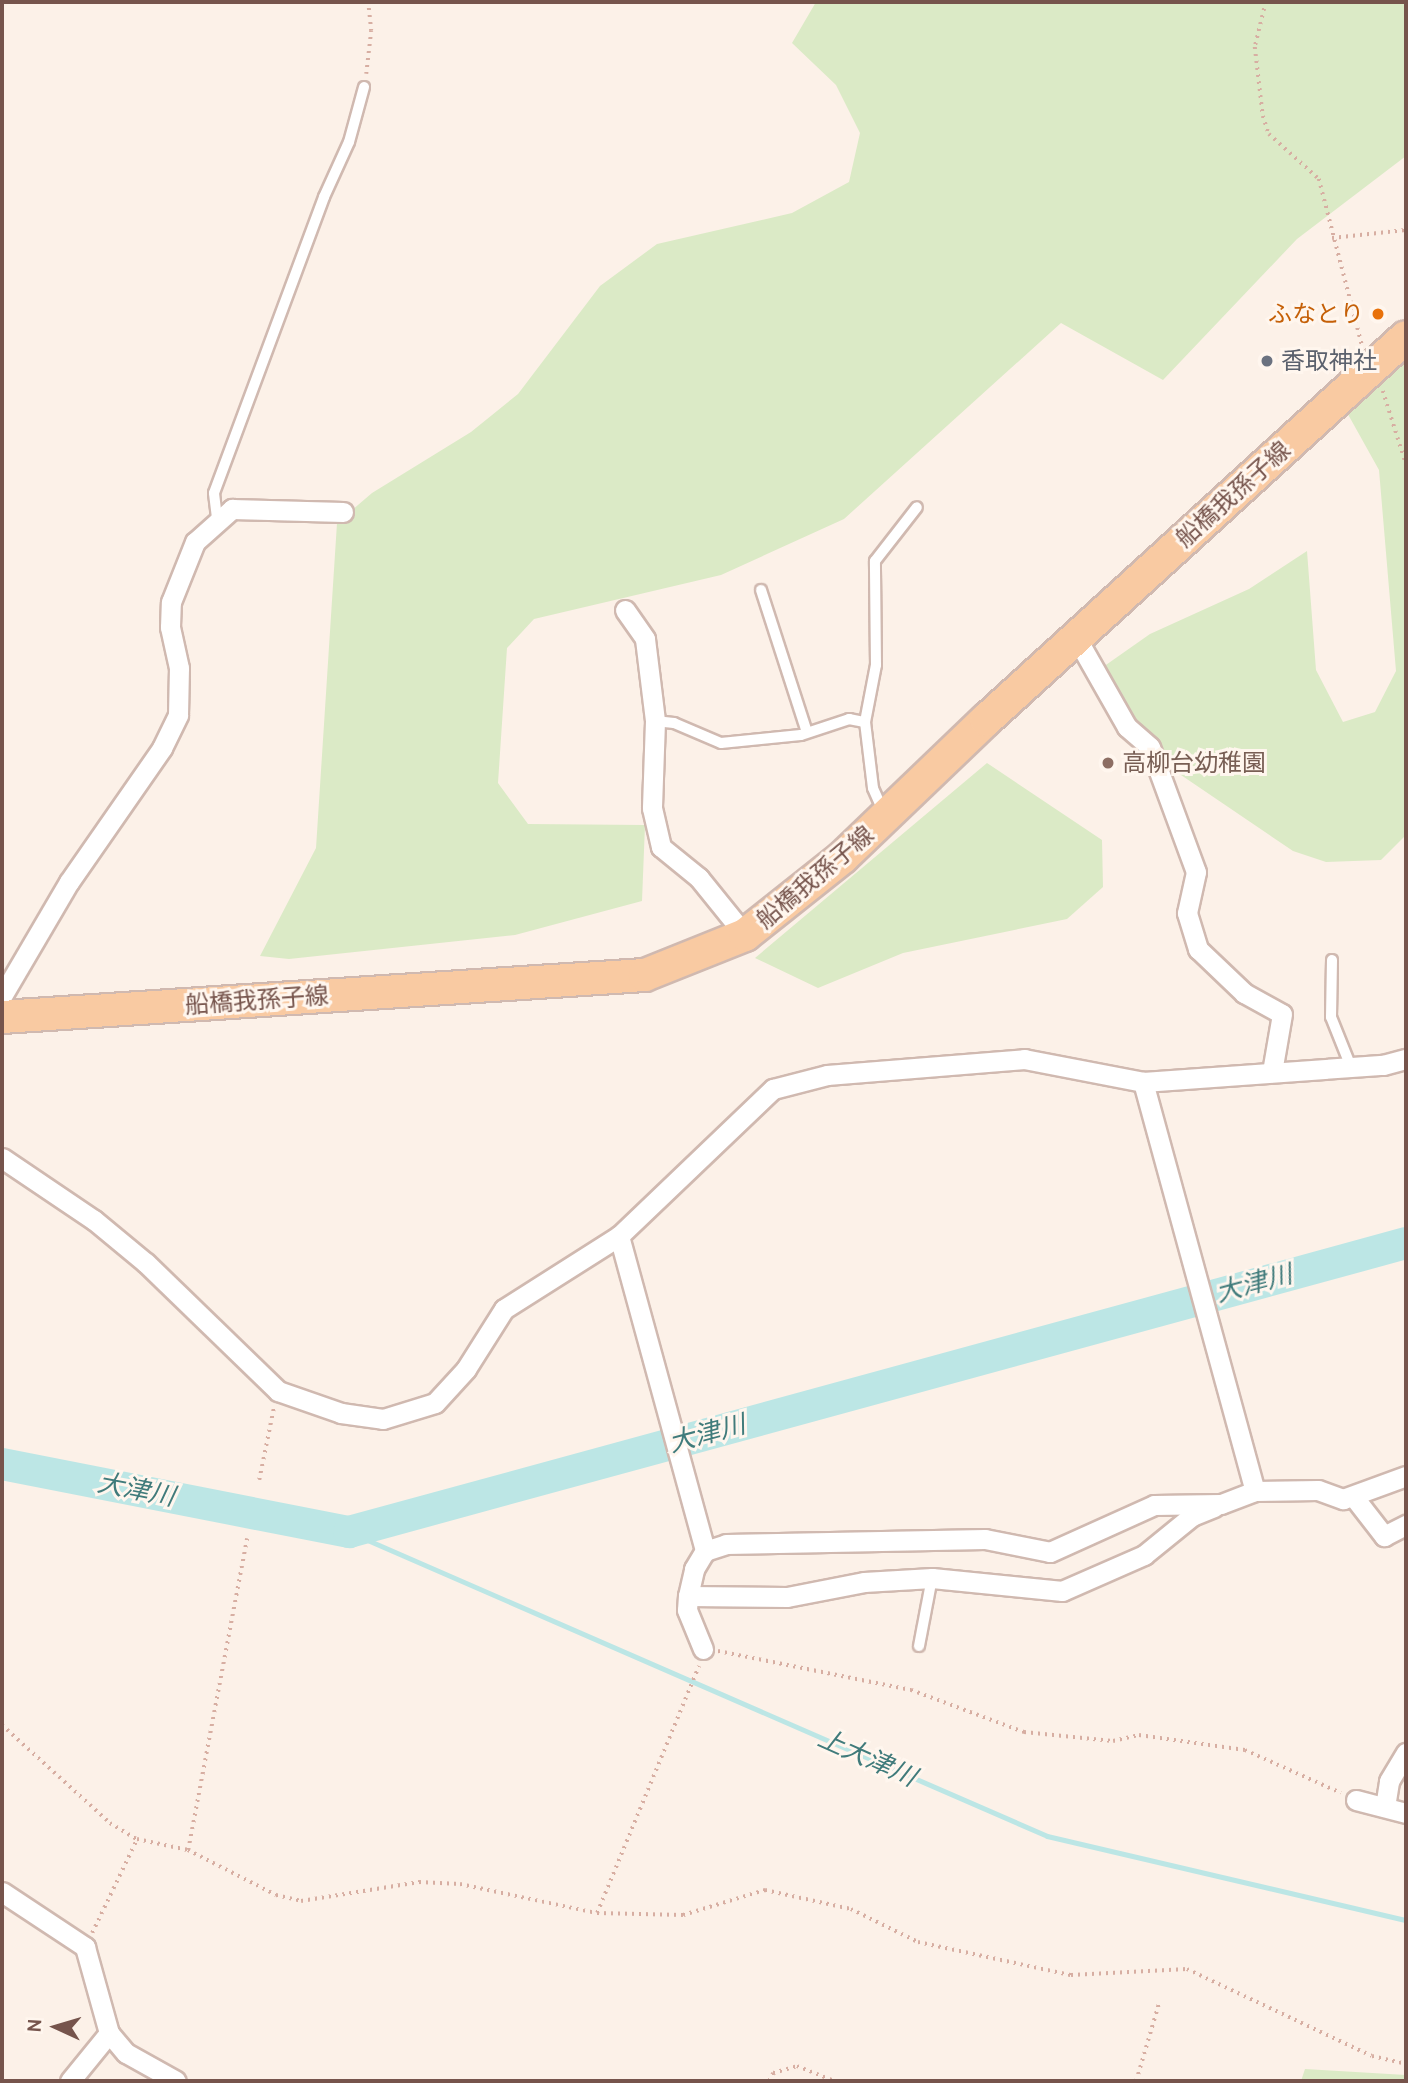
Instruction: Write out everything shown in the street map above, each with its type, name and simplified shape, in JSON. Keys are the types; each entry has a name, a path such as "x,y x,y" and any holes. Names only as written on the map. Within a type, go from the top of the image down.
{"main road":[{"name":"船橋我孫子線","path":"2,1017 645,975 745,935 797,897 1406,337"}],"street":[{"path":"2,996 69,882 162,748 178,715 179,668 170,627 171,601 195,542 217,518 232,509 343,512"},
{"path":"625,610 645,639 655,721 652,808 661,847 699,878 745,935"},
{"path":"1077,639 1127,727 1150,747 1196,872 1187,913 1198,949 1244,993 1282,1014 1272,1072"},
{"path":"2,1158 94,1220 146,1263 278,1391 371,1418 401,1416 435,1403 459,1378 504,1309 619,1236 773,1089 799,1081 882,1069 1024,1059 1143,1082 1351,1067 1406,1059"},
{"path":"1143,1082 1255,1492"},
{"path":"619,1236 672,1420 705,1551"},
{"path":"688,1596 787,1597 864,1582 932,1578 1062,1591 1144,1555 1192,1516 1221,1503 1255,1492 1318,1490 1343,1499 1406,1476"},
{"path":"1353,1496 1384,1536 1406,1525"},
{"path":"704,1649 687,1610 688,1596 694,1569 705,1551 726,1544 985,1539 1050,1552 1154,1505 1221,1503"},
{"path":"1385,1807 1389,1781 1406,1754"},
{"path":"1356,1800 1406,1813"},
{"path":"2,1892 85,1947 108,2033 126,2053 176,2081"},
{"path":"70,2081 108,2033"}],"lane":[{"path":"217,518 214,493 324,197 349,142 364,87"},
{"path":"886,816 873,788 864,722 876,665 875,561 917,507"},
{"path":"761,590 807,733"},
{"path":"655,721 674,723 722,743 807,733 849,719 864,722"},
{"path":"1332,960 1331,1017 1351,1067"},
{"path":"919,1646 932,1578"}],"path":[{"path":"364,87 371,31 368,2"},
{"path":"1266,2 1255,47 1263,116 1269,134 1319,179 1332,238 1372,369 1406,464"},
{"path":"1332,238 1406,230"},
{"path":"259,1480 278,1391"},
{"path":"188,1850 247,1539"},
{"path":"704,1649 911,1690 1024,1732 1113,1741 1139,1735 1245,1750 1356,1800"},
{"path":"597,1913 697,1675"},
{"path":"2,1725 110,1823 137,1839 188,1850 276,1895 302,1901 419,1882 460,1884 597,1913 683,1915 765,1890 851,1909 918,1942 1071,1975 1187,1969 1372,2056 1406,2064"},
{"path":"85,1947 137,1839"},
{"path":"1136,2081 1159,2003"},
{"path":"769,2081 774,2073 797,2066 834,2081"}],"green space":[{"path":"816,2 1406,2 1406,156 1297,239 1163,380 1061,323 844,519 721,575 534,619 507,648 498,783 528,824 645,825 642,901 515,935 289,959 260,956 316,848 337,523 372,493 471,432 518,394 600,286 657,244 792,213 849,182 860,133 836,85 792,43"},
{"path":"1406,362 1406,835 1381,860 1326,862 1293,851 1178,773 1130,723 1103,667 1150,634 1249,589 1307,551 1316,670 1343,722 1375,712 1396,671 1379,470 1345,409"},
{"path":"987,763 1102,840 1103,887 1067,919 903,953 818,988 755,958"},
{"path":"1305,2069 1406,2075 1406,2081 1301,2081"}],"waterway":[{"name":"大津川","path":"2,1464 349,1532 1406,1243"},
{"name":"上大津川","path":"349,1532 1047,1836 1406,1920"}],"place":[{"name":"ふなとり","path":"1378,314"},
{"name":"香取神社","path":"1267,361"},
{"name":"高柳台幼稚園","path":"1108,763"}]}
